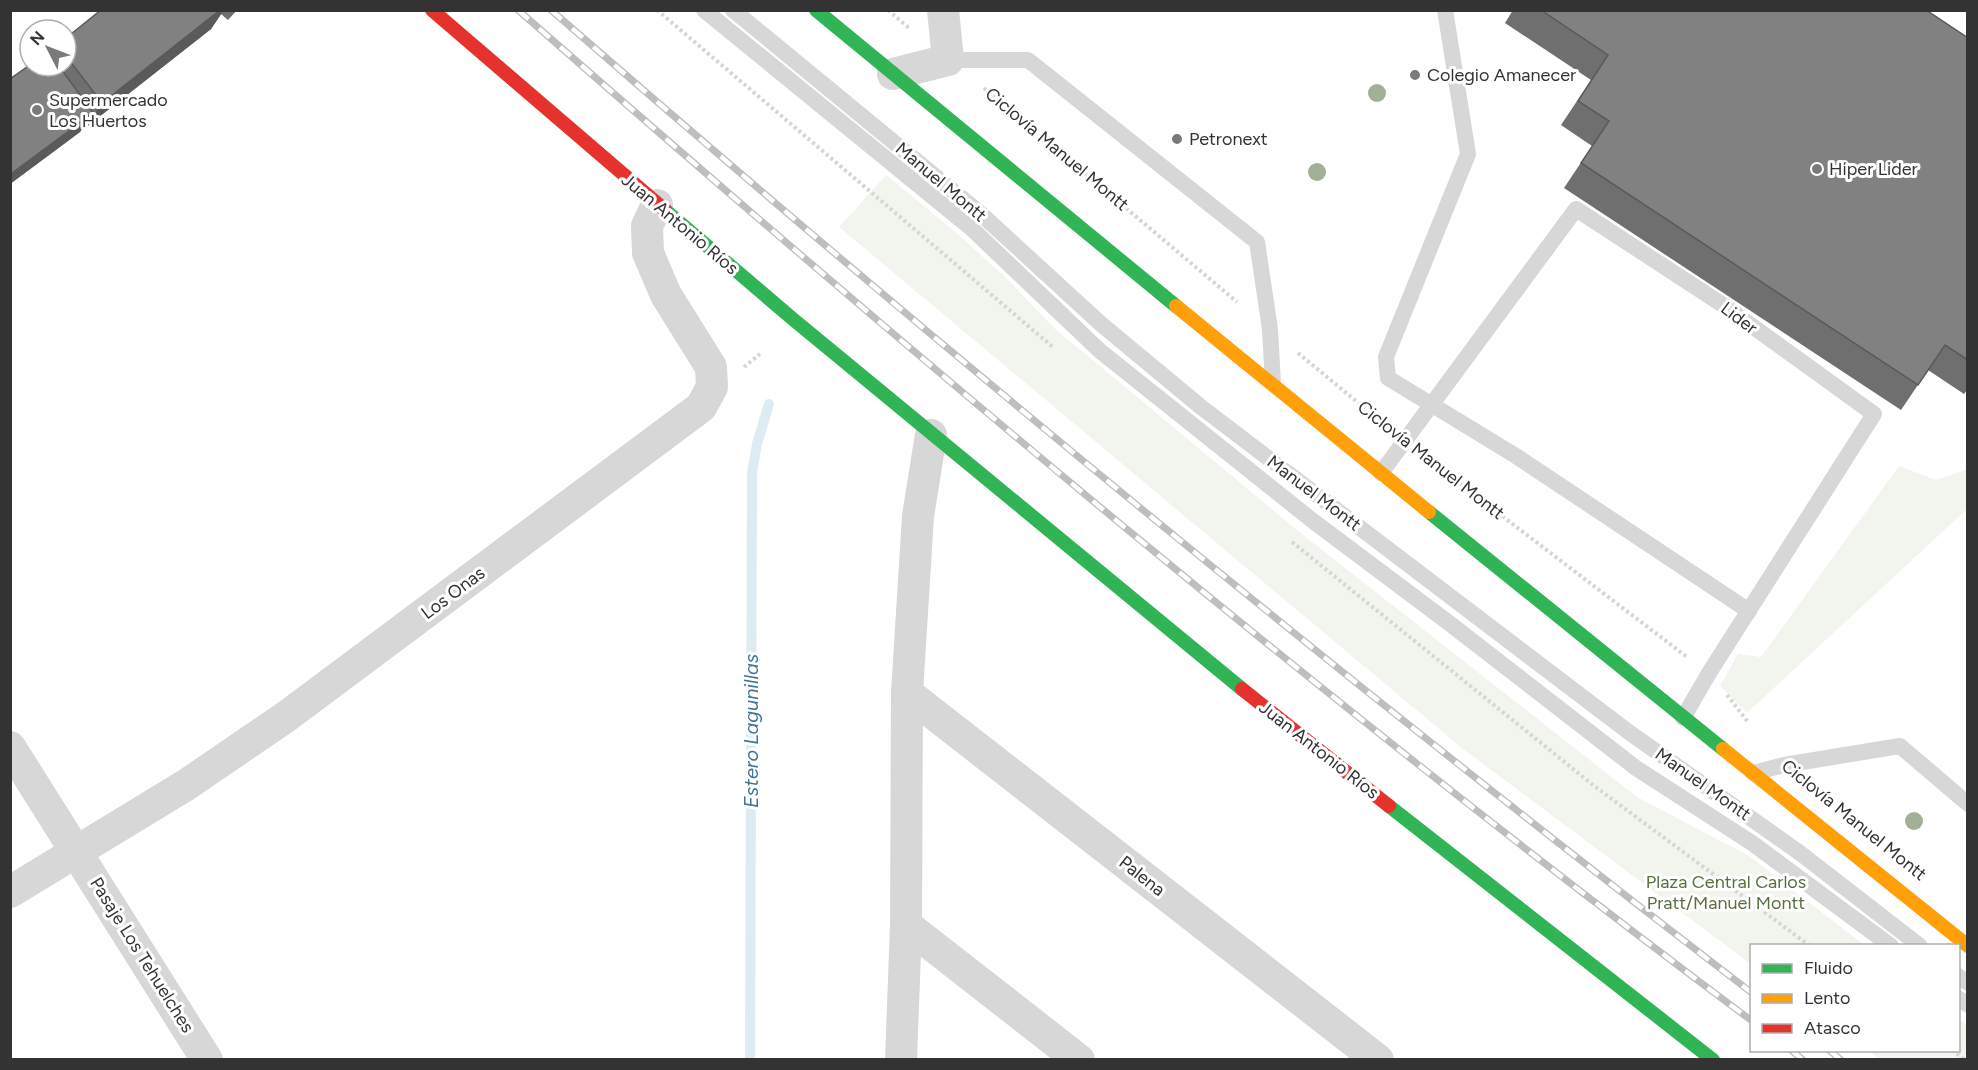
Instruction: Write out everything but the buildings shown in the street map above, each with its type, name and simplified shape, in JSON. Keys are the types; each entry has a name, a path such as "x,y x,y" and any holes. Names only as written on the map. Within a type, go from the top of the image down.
{"main road":[{"name":"Juan Antonio Ríos","path":"432,10 657,205 931,435 1311,745 1713,1059"},
{"name":"Manuel Montt","path":"816,10 1381,473 1968,946"}],"street":[{"path":"893,74 948,60 943,10"},
{"name":"Los Onas","path":"10,892 186,785 287,716 701,406 712,387 711,367 666,296 648,253 647,226 657,205"},
{"path":"901,1059 906,925 907,693 918,516 931,435"},
{"name":"Palena","path":"907,693 1378,1059"},
{"name":"Pasaje Los Tehuelches","path":"10,747 207,1059"},
{"path":"906,925 1079,1059"}],"lane":[{"name":"Manuel Montt","path":"704,10 971,228 1100,351 1312,521 1449,623 1636,768 1752,843 1890,944"},
{"name":"Manuel Montt","path":"733,10 981,214 1101,324 1201,407 1630,733 1800,853 1919,944"},
{"path":"1445,10 1468,154 1386,357 1388,378 1516,456 1749,612"},
{"path":"948,60 1028,60 1257,242 1270,329 1273,383"},
{"name":"Lider","path":"1381,473 1576,209 1654,258 1874,414 1708,673 1683,718"},
{"path":"1752,773 1784,765 1900,746 1968,804"}],"path":[{"name":"Ciclovía Manuel Montt","path":"888,10 1405,442 1708,673 1784,765"},
{"path":"738,372 760,354"}],"green space":[{"name":"Plaza Central Carlos Pratt/Manuel Montt","path":"886,175 959,235 1008,280 1054,328 1298,531 1637,797 1749,856 1863,944 1750,944 1750,963 1463,749 839,227"},
{"path":"1899,466 1936,480 1967,469 1967,509 1747,713 1720,686 1738,654 1761,657"},
{"path":"1960,1020 1967,1026 1967,1059 1880,1059 1870,1052 1960,1052"}],"waterway":[{"name":"Estero Lagunillas","path":"750,1060 752,473 757,444 769,404"}],"railway":[{"path":"518,10 820,271 1125,528 1435,778 1750,1019"},
{"path":"551,10 846,263 1144,511 1446,754 1750,991"},
{"path":"1793,1052 1803,1060"},
{"path":"1831,1052 1841,1060"}],"traffic: fast":[{"path":"816,10 1176,306"},
{"path":"665,210 794,320 1242,689"},
{"path":"1429,512 1723,749"},
{"path":"1389,806 1713,1060"}],"traffic: slow":[{"path":"1176,306 1429,512"},
{"path":"1723,749 1968,946"}],"traffic: jam":[{"path":"432,10 665,210"},
{"path":"1242,689 1389,806"}],"place":[{"name":"Colegio Amanecer","path":"1415,75"},
{"name":"Supermercado Los Huertos","path":"37,110"},
{"name":"Petronext","path":"1177,139"},
{"name":"Hiper Lider","path":"1817,169"}]}
